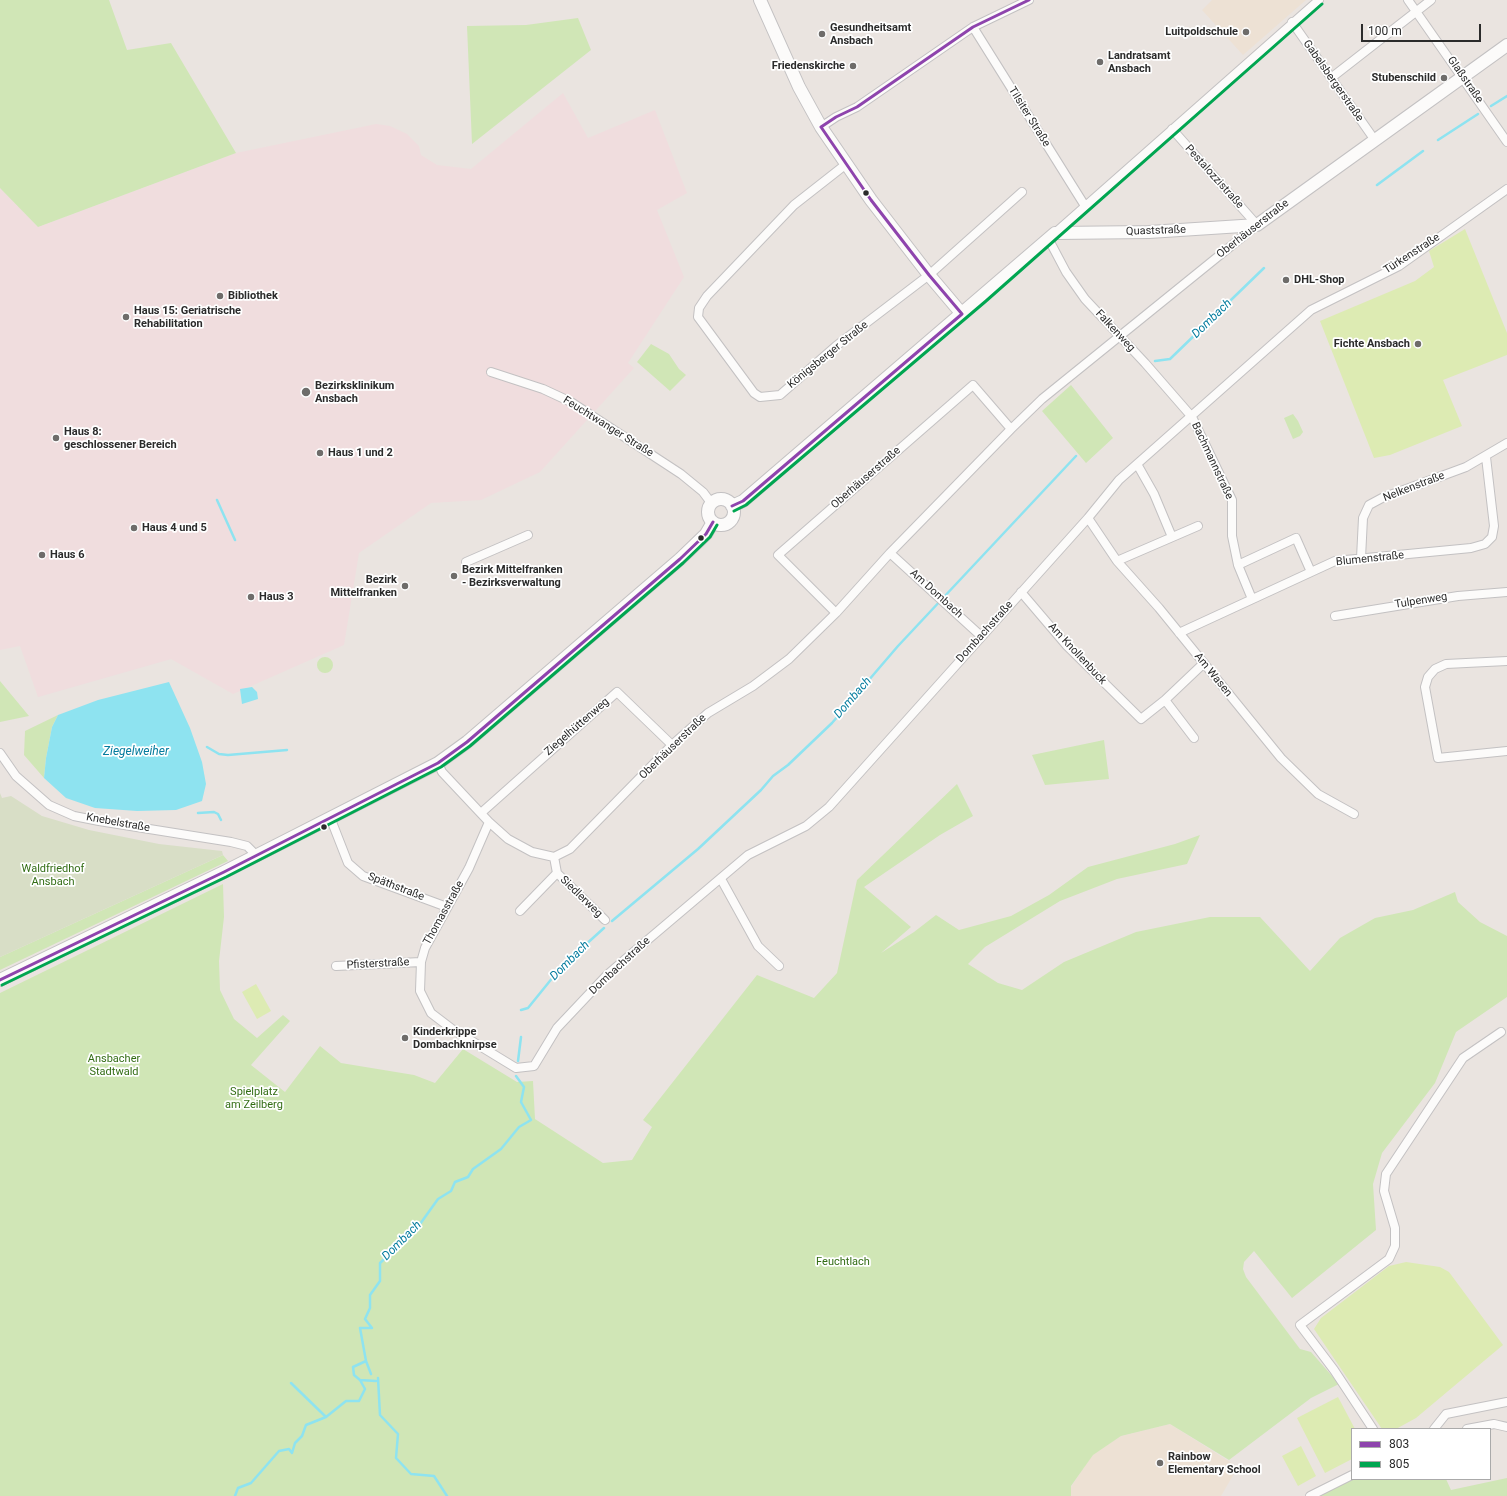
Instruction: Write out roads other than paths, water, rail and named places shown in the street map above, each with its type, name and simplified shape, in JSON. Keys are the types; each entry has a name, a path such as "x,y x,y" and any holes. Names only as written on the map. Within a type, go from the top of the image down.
{"main road":[{"path":"760,0 796,81 821,127 845,165 928,275 962,314"},
{"name":"Oberhäuserstraße","path":"1257,224 1507,45"},
{"name":"Quaststraße","path":"1052,236 1149,232 1257,224"},
{"path":"732,506 744,501 1052,236"},
{"path":"720,499 729,502 732,506 734,514 730,522 722,525 713,522 708,511 712,504 720,499"},
{"path":"0,980 208,880 438,763 467,742 680,559 706,534 713,522"}],"street":[{"path":"821,127 836,117 857,107 973,27 1029,0"},
{"path":"1052,236 1292,22 1319,0"},
{"name":"Glaßstraße","path":"1408,0 1507,142"},
{"path":"1331,78 1430,0"},
{"name":"Gabelsbergerstraße","path":"1292,22 1374,140"},
{"name":"Tilsiter Straße","path":"973,27 1085,206"},
{"name":"Pestalozzistraße","path":"1172,129 1257,224"},
{"name":"Königsberger Straße","path":"845,165 794,205 707,296 699,308 698,317 754,393 760,397 780,395 836,346 928,275 1022,192"},
{"name":"Türkenstraße","path":"1240,374 1311,310 1399,266 1507,189"},
{"name":"Oberhäuserstraße","path":"554,857 570,849 582,838 672,745 708,713 753,686 789,659 836,613 890,553 1042,399 1257,224"},
{"name":"Falkenweg","path":"1052,236 1066,272 1085,299 1119,337 1150,368 1192,417"},
{"name":"Feuchtwanger Straße","path":"491,372 543,389 571,402 681,474 703,492 712,504"},
{"name":"Dombachstraße","path":"534,1066 557,1028 607,975 748,855 806,826 829,807 1088,518 1119,480 1240,374"},
{"name":"Oberhäuserstraße","path":"836,613 778,555 973,385 1011,429"},
{"name":"Bachmannstraße","path":"1192,417 1232,500 1232,536 1238,565 1252,599"},
{"name":"Nelkenstraße","path":"1361,558 1363,518 1369,505 1382,498 1466,467 1486,457 1507,443"},
{"name":"Blumenstraße","path":"1180,633 1335,561 1471,548 1485,544 1492,536 1494,526 1486,457"},
{"path":"1137,464 1154,494 1172,538"},
{"name":"Am Wasen","path":"1088,518 1117,561 1180,633 1281,758 1318,794 1354,814"},
{"path":"1117,561 1198,526"},
{"path":"466,562 528,536"},
{"path":"1238,565 1296,538 1311,572"},
{"name":"Am Dombach","path":"890,553 981,636"},
{"name":"Am Knollenbuck","path":"1021,592 1068,646 1141,719 1165,700"},
{"name":"Tulpenweg","path":"1335,616 1458,596 1507,592"},
{"path":"1507,661 1446,664 1435,669 1428,677 1425,687 1438,758 1507,751"},
{"path":"1194,738 1165,700 1204,663"},
{"name":"Ziegelhüttenweg","path":"480,813 617,692 672,745"},
{"name":"Knebelstraße","path":"0,752 16,776 49,806 67,813 99,821 231,842 247,846 256,855"},
{"path":"438,763 442,772 480,813 508,839 532,852 554,857 557,873 520,912"},
{"name":"Späthstraße","path":"330,817 348,863 363,876 447,907"},
{"name":"Thomasstraße","path":"489,822 469,868 425,948 421,962 420,991 431,1013 452,1029 516,1068 534,1066"},
{"name":"Siedlerweg","path":"557,873 605,920"},
{"path":"721,879 758,946 779,966"},
{"name":"Pfisterstraße","path":"336,966 421,962"},
{"path":"1372,1428 1334,1370 1300,1325 1389,1259 1395,1246 1395,1228 1384,1190 1386,1174 1463,1058 1501,1032"},
{"path":"1435,1428 1446,1414 1507,1402"},
{"path":"1472,1428 1494,1424 1507,1427"},
{"path":"1310,1496 1351,1476"}],"water":[{"name":"Ziegelweiher","path":"169,682 190,728 202,762 206,784 202,801 176,810 137,811 95,808 66,798 44,778 52,727 58,715 98,700"},
{"path":"252,687 257,692 258,699 242,704 240,689"}],"waterway":[{"name":"Dombach","path":"1491,106 1507,96"},
{"name":"Dombach","path":"1438,140 1478,114"},
{"name":"Dombach","path":"1377,185 1423,151"},
{"name":"Dombach","path":"1155,361 1170,359 1264,268"},
{"name":"Dombach","path":"612,921 698,849 761,790 773,776 788,765 832,723 898,646 1076,456"},
{"path":"217,500 235,540"},
{"path":"207,747 219,754 228,755 287,750"},
{"path":"198,813 214,812 218,814 221,820"},
{"name":"Dombach","path":"521,1010 528,1008 562,966 604,928"},
{"name":"Dombach","path":"518,1061 521,1037"},
{"name":"Dombach","path":"235,1496 238,1488 251,1483 279,1451 289,1449 292,1453 295,1443 302,1436 306,1425 326,1417 346,1401 359,1401 365,1389 360,1380 354,1375 353,1367 366,1361 360,1328 372,1328 365,1319 370,1308 370,1295 380,1281 380,1263 415,1231 438,1199 451,1191 455,1182 468,1177 473,1169 501,1149 519,1127 531,1120 521,1102 524,1087 516,1076"},
{"path":"366,1361 371,1374"},
{"path":"378,1378 380,1415 398,1434 396,1458 411,1474 434,1476 447,1496"},
{"path":"360,1380 376,1381"},
{"path":"291,1383 326,1417"}],"place":[{"name":"Luitpoldschule","path":"1246,32"},
{"name":"Gesundheitsamt Ansbach","path":"822,34"},
{"name":"Landratsamt Ansbach","path":"1100,62"},
{"name":"Friedenskirche","path":"853,66"},
{"name":"Stubenschild","path":"1444,78"},
{"name":"DHL-Shop","path":"1286,280"},
{"name":"Bibliothek","path":"220,296"},
{"name":"Haus 15: Geriatrische Rehabilitation","path":"126,317"},
{"name":"Fichte Ansbach","path":"1418,344"},
{"name":"Bezirksklinikum Ansbach","path":"306,392"},
{"name":"Haus 8: geschlossener Bereich","path":"56,438"},
{"name":"Haus 1 und 2","path":"320,453"},
{"name":"Haus 4 und 5","path":"134,528"},
{"name":"Haus 6","path":"42,555"},
{"name":"Bezirk Mittelfranken - Bezirksverwaltung","path":"454,576"},
{"name":"Bezirk Mittelfranken","path":"405,586"},
{"name":"Haus 3","path":"251,597"},
{"name":"Kinderkrippe Dombachknirpse","path":"405,1038"},
{"name":"Rainbow Elementary School","path":"1160,1463"}],"park label":[{"name":"Waldfriedhof Ansbach","path":"53,875"},
{"name":"Ansbacher Stadtwald","path":"114,1065"},
{"name":"Spielplatz am Zeilberg","path":"254,1098"},
{"name":"Feuchtlach","path":"843,1262"}]}
